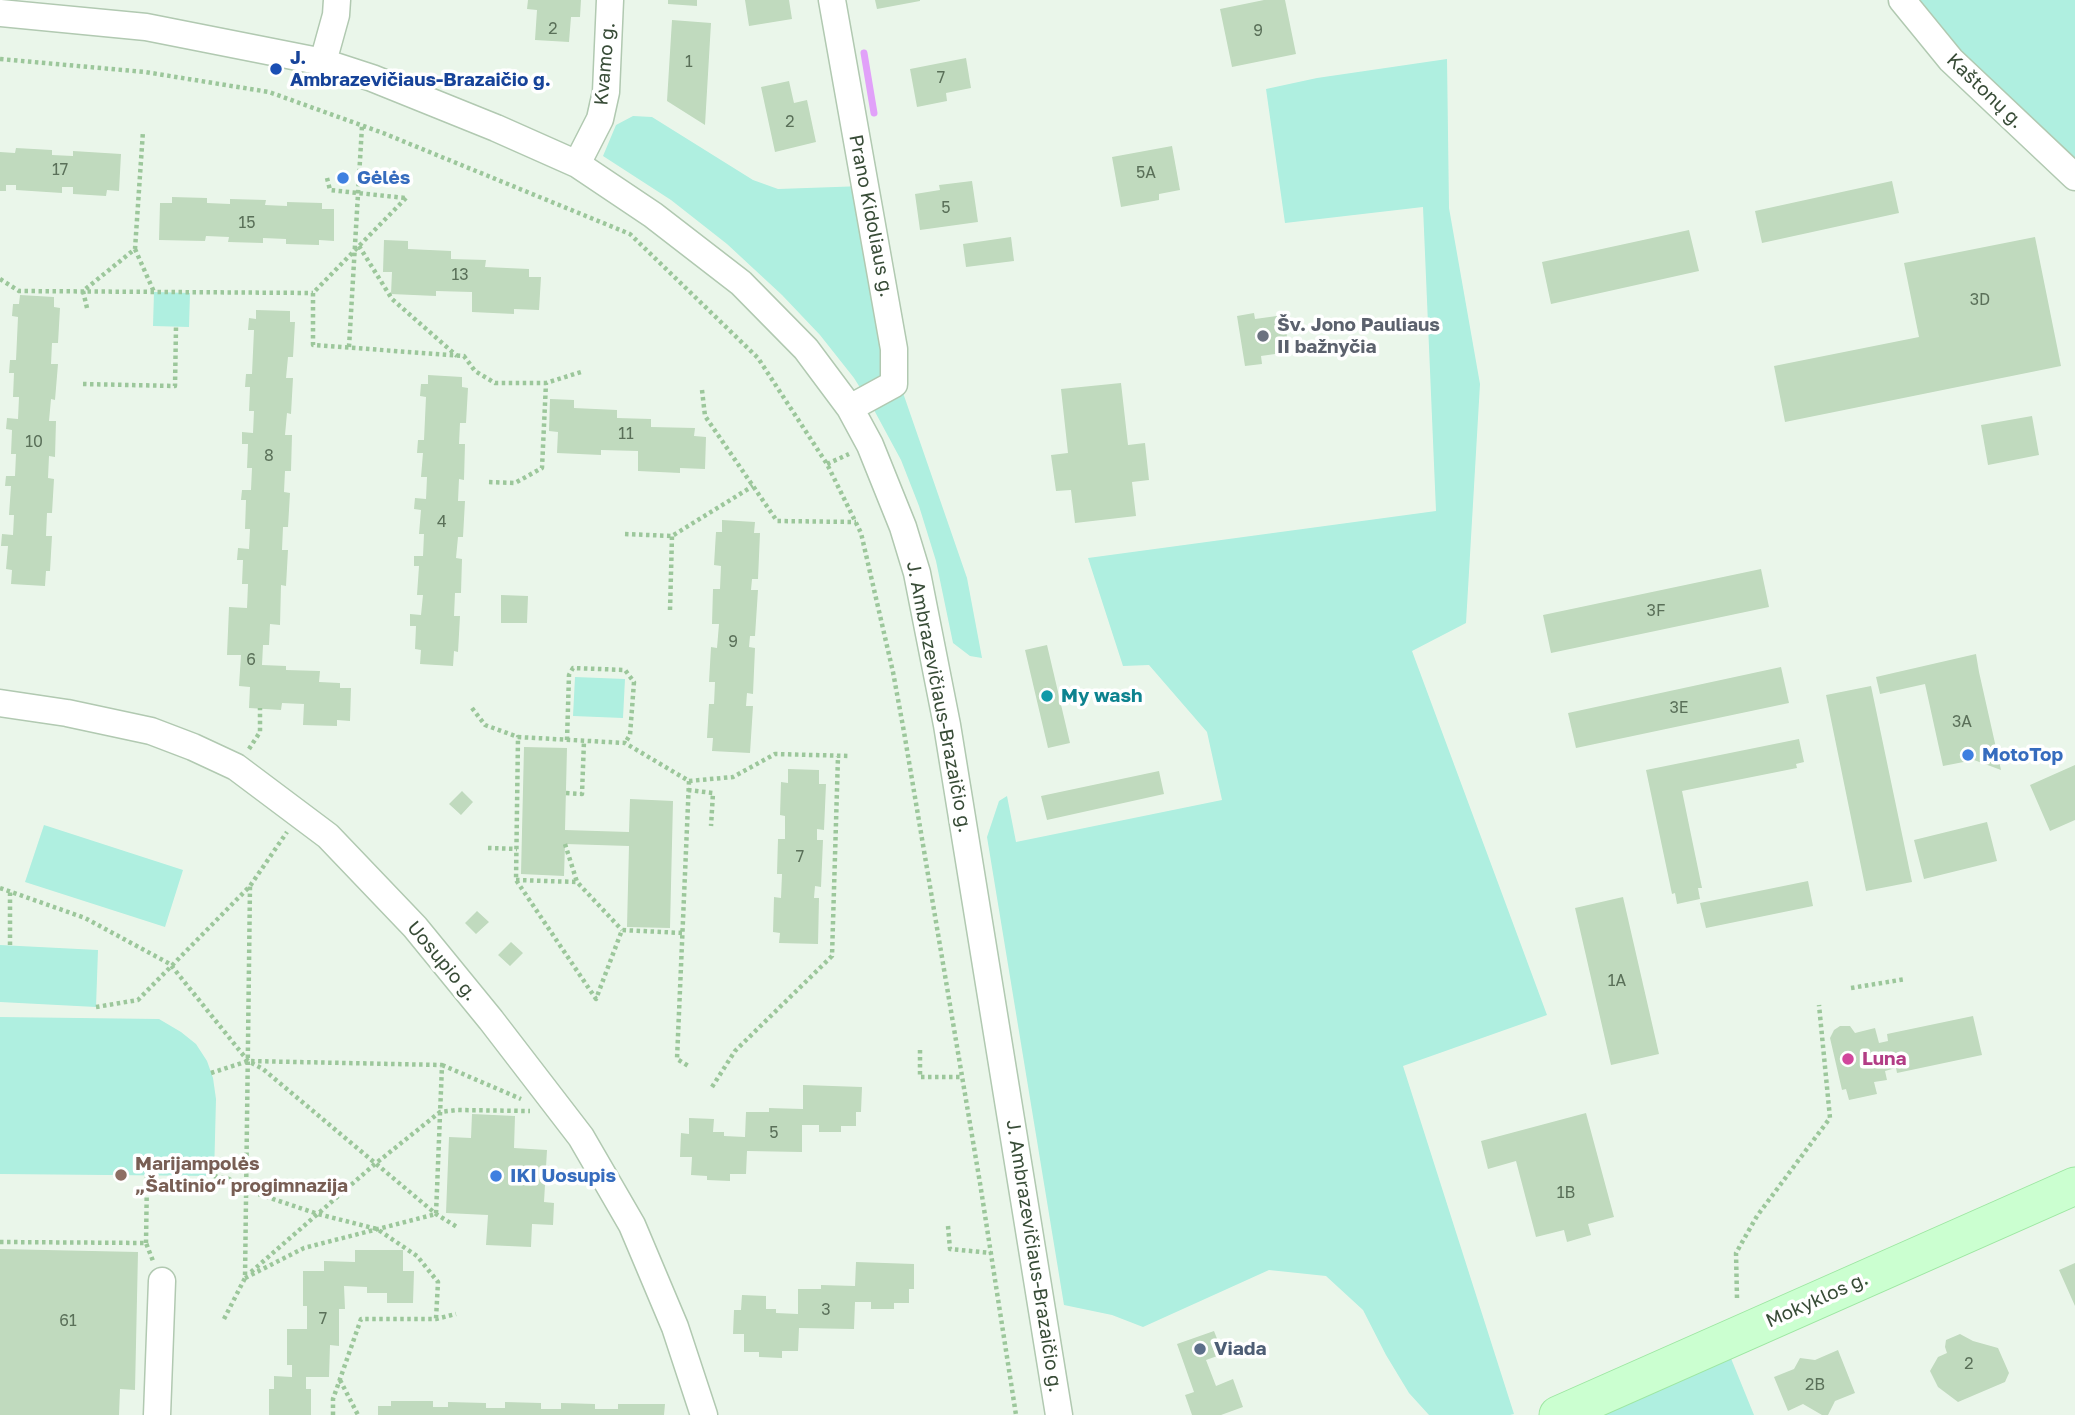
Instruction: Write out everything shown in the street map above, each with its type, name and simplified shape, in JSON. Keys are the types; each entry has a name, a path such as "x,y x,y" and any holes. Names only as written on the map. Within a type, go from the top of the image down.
{"main road":[{"name":"Mokyklos g.","path":"1559,1415 2075,1186"}],"street":[{"path":"323,62 337,0"},
{"name":"Kvamo g.","path":"577,164 600,119 606,92 610,0"},
{"name":"Prano Kidoliaus g.","path":"832,0 894,349 894,384 850,408"},
{"name":"Kaštonų g.","path":"1902,0 1951,60 2075,177"},
{"name":"J. Ambrazevičiaus-Brazaičio g.","path":"0,13 146,27 323,62 424,98 577,164 653,215 741,283 806,349 850,408 870,445 903,527 917,573 933,646 1059,1415"},
{"name":"Uosupio g.","path":"0,703 67,713 150,731 193,747 236,767 301,814 338,846 415,927 547,1104 581,1137 632,1225 675,1327 704,1415"},
{"path":"157,1415 162,1281"}],"path":[{"path":"0,60 145,72 269,92 362,126 630,234 758,358 827,464 861,533 893,672 1016,1415"},
{"path":"349,347 362,126"},
{"path":"143,131 135,249 154,292"},
{"path":"327,178 330,190 406,198 313,293 313,345 464,356 475,371 495,383 546,383 582,372"},
{"path":"359,246 392,299 457,356"},
{"path":"83,291 135,249"},
{"path":"0,279 19,291 313,293"},
{"path":"83,291 87,308"},
{"path":"83,384 175,386 176,327"},
{"path":"489,482 515,483 542,468 546,383"},
{"path":"702,390 705,415 776,521 856,522"},
{"path":"625,534 672,537 753,486"},
{"path":"670,610 672,537"},
{"path":"567,740 569,675 573,668 625,670 634,682 630,735 625,743"},
{"path":"236,767 260,732 260,708"},
{"path":"472,708 485,725 519,737 625,743 689,781 733,777 775,754 850,757"},
{"path":"519,737 516,880 596,999 622,930"},
{"path":"566,793 582,794 584,741"},
{"path":"712,1087 735,1051 832,956 838,756"},
{"path":"689,781 677,1059 690,1067"},
{"path":"688,790 713,793 711,827"},
{"path":"96,1007 138,1000 250,886 287,832"},
{"path":"565,845 577,882 622,930 682,933"},
{"path":"488,848 517,849"},
{"path":"516,880 577,882"},
{"path":"245,1278 250,886"},
{"path":"0,888 85,918 170,964 248,1062 263,1069 436,1214 457,1227"},
{"path":"10,892 10,945"},
{"path":"1851,988 1906,978"},
{"path":"1737,1298 1737,1253 1758,1216 1830,1118 1819,1005"},
{"path":"920,1050 920,1077 962,1077"},
{"path":"211,1073 248,1062 442,1065 547,1104 540,1111 440,1112 245,1278 224,1319"},
{"path":"436,1214 442,1065"},
{"path":"147,1175 146,1243 162,1281"},
{"path":"214,1176 229,1179 246,1190 318,1214 377,1229 417,1256 438,1282 436,1319"},
{"path":"245,1278 304,1248 436,1214"},
{"path":"948,1226 950,1249 990,1253"},
{"path":"0,1242 146,1243"},
{"path":"333,1415 333,1399 361,1319 436,1319 456,1314"},
{"path":"340,1379 358,1415"}],"shaded area":[{"path":"1902,0 2075,0 2075,177"},
{"path":"1447,59 1449,208 1480,384 1466,623 1412,651 1547,1015 1403,1066 1514,1414 1510,1415 1429,1415 1409,1393 1363,1310 1326,1276 1269,1270 1143,1327 1112,1315 1064,1305 987,837 999,801 1007,796 1016,842 1222,800 1207,732 1149,665 1123,666 1088,558 1436,511 1423,207 1285,223 1266,89 1317,78"},
{"path":"633,116 652,117 753,180 778,189 864,186 901,387 967,578 982,658 970,656 953,643 936,561 919,506 901,460 854,378 820,335 727,244 671,200 603,156 616,125"},
{"path":"154,292 190,293 189,327 153,326"},
{"path":"575,677 625,679 623,718 573,716"},
{"path":"44,825 183,870 165,927 25,882"},
{"path":"0,945 98,950 96,1007 0,1002"},
{"path":"0,1017 159,1019 181,1032 196,1044 207,1061 213,1078 216,1099 214,1176 0,1174"},
{"path":"1730,1356 1754,1415 1592,1415"}],"building":[{"path":"528,0 581,0 580,17 571,17 569,42 535,40 537,10 527,9"},
{"path":"668,0 697,0 697,6 668,4"},
{"path":"745,0 789,0 792,19 749,26"},
{"path":"875,0 920,0 920,1 877,9"},
{"path":"1264,0 1285,0 1296,54 1232,67 1220,9"},
{"path":"672,20 711,23 705,125 667,101"},
{"path":"966,58 971,88 946,93 947,101 917,107 910,69"},
{"path":"789,81 794,103 807,100 816,142 775,152 761,87"},
{"path":"1172,146 1180,190 1159,194 1159,200 1121,207 1112,157"},
{"path":"16,148 52,150 52,155 73,156 73,151 121,154 119,191 107,190 106,196 73,194 73,187 62,187 62,193 16,190 16,185 6,185 6,191 0,191 0,152 15,153"},
{"path":"972,181 978,222 920,230 915,194 940,190 939,185"},
{"path":"1892,181 1899,213 1762,243 1755,211"},
{"path":"172,197 207,198 207,203 230,204 230,199 266,200 265,205 287,206 287,202 322,203 322,209 334,209 334,241 319,240 319,245 286,244 286,239 263,238 263,243 228,242 229,237 206,236 205,241 159,240 160,203 172,203"},
{"path":"1689,230 1699,271 1551,304 1542,262"},
{"path":"1011,237 1014,261 966,267 963,244"},
{"path":"2035,237 2061,366 1785,422 1774,366 1919,337 1904,263"},
{"path":"384,240 408,241 408,249 451,251 451,259 486,260 485,267 529,269 529,277 541,277 539,310 514,309 514,314 472,312 472,292 436,291 436,296 391,294 392,272 383,272"},
{"path":"20,295 54,297 54,307 60,308 58,343 52,343 51,364 58,364 55,400 51,399 49,421 56,421 55,457 49,456 48,478 54,479 52,513 47,513 46,536 52,536 50,571 46,571 45,586 11,584 12,570 6,569 8,546 1,546 2,534 13,535 14,515 9,515 11,486 5,486 6,476 15,476 16,454 11,454 12,430 6,429 7,418 18,419 19,397 13,397 14,373 9,373 10,360 16,360 18,317 12,316 13,304 19,304"},
{"path":"256,310 290,311 290,322 295,322 293,357 288,357 286,378 293,378 291,414 287,413 285,435 292,435 291,471 285,471 284,492 290,493 288,527 283,527 282,550 288,550 286,586 281,585 280,625 270,624 269,645 263,645 262,665 286,666 286,670 320,671 319,682 340,683 340,688 351,688 350,721 337,720 337,726 303,725 304,704 282,703 281,710 249,708 250,687 239,686 241,655 227,655 229,607 247,608 248,584 242,584 243,560 237,560 238,548 249,549 250,529 245,529 246,500 241,500 242,490 251,490 252,468 247,468 248,444 242,444 242,432 253,433 254,411 249,411 250,387 245,387 246,374 252,374 254,330 248,330 249,318 256,319"},
{"name":"Šv. Jono Pauliaus II bažnyčia","path":"1254,313 1255,319 1284,315 1289,352 1261,356 1262,364 1245,366 1237,316"},
{"path":"428,375 462,377 462,387 468,388 466,423 460,423 459,444 465,444 464,480 459,479 458,501 465,501 463,537 458,537 456,558 462,559 461,593 455,593 454,616 460,616 458,652 454,651 453,666 420,664 421,650 415,649 416,626 410,626 410,614 421,615 423,595 417,595 419,566 414,566 414,556 423,556 424,534 419,534 421,510 414,509 415,498 426,499 427,477 421,477 423,453 417,453 418,440 424,440 426,397 420,396 421,384 428,384"},
{"path":"1121,383 1128,445 1145,443 1149,480 1132,482 1136,516 1075,523 1071,490 1056,491 1051,455 1068,453 1061,389"},
{"path":"550,399 574,400 574,408 617,410 617,418 651,419 651,427 695,428 694,436 706,437 705,469 680,468 680,473 638,471 638,451 601,450 601,455 557,453 558,432 549,431"},
{"path":"2032,416 2039,455 1988,465 1981,425"},
{"path":"722,520 755,522 754,533 760,533 758,579 752,579 751,590 758,590 755,636 750,636 749,647 755,648 753,694 747,693 746,706 753,706 750,753 712,751 713,738 707,738 709,704 714,704 715,682 709,682 711,647 717,648 719,624 712,624 713,589 720,589 721,566 714,565 716,532 722,532"},
{"path":"1761,569 1769,607 1551,653 1543,615"},
{"path":"501,595 528,596 527,623 501,623"},
{"name":"My wash","path":"1047,645 1070,743 1048,748 1025,650"},
{"path":"1976,654 2001,770 1974,760 1943,766 1925,684 1880,694 1876,677"},
{"path":"1781,667 1789,703 1576,748 1568,713"},
{"path":"1871,686 1912,882 1866,891 1826,695"},
{"path":"1799,739 1804,762 1796,764 1797,768 1682,791 1702,888 1698,888 1700,899 1677,904 1675,893 1672,894 1646,770"},
{"path":"524,747 567,748 565,830 629,832 630,799 673,801 670,928 627,927 629,846 565,844 564,876 521,874"},
{"path":"2075,765 2075,820 2050,831 2030,785"},
{"path":"788,769 819,770 819,784 826,784 824,830 817,829 817,840 823,840 821,887 815,886 814,898 819,898 818,944 779,943 780,933 773,932 774,897 781,898 782,874 777,874 778,839 785,839 785,816 780,815 781,782 788,783"},
{"path":"1159,771 1164,794 1047,820 1041,796"},
{"path":"462,791 473,802 461,815 449,804"},
{"path":"1987,822 1997,861 1924,879 1914,840"},
{"path":"1808,881 1813,906 1706,928 1700,903"},
{"path":"1623,897 1659,1054 1611,1065 1575,908"},
{"path":"477,911 489,922 476,934 465,923"},
{"path":"511,942 523,953 510,966 498,955"},
{"path":"1973,1016 1982,1055 1897,1073 1896,1068 1885,1071 1887,1080 1874,1082 1877,1094 1849,1100 1846,1089 1842,1090 1830,1038 1840,1026 1850,1026 1855,1033 1875,1028 1879,1043 1888,1041 1887,1034"},
{"path":"803,1085 862,1087 861,1112 856,1112 856,1126 841,1126 841,1132 819,1132 819,1125 802,1125 802,1152 747,1151 746,1174 730,1174 730,1181 707,1180 707,1176 691,1175 692,1157 680,1157 681,1133 689,1134 689,1118 714,1119 713,1132 724,1132 724,1136 745,1137 746,1112 769,1112 769,1108 803,1109"},
{"path":"1586,1113 1614,1217 1588,1224 1591,1235 1567,1242 1564,1230 1536,1237 1516,1161 1488,1169 1481,1141"},
{"name":"IKI Uosupis","path":"472,1114 515,1116 514,1148 547,1150 544,1202 554,1203 553,1225 532,1224 531,1247 486,1245 488,1215 446,1213 449,1137 471,1138"},
{"path":"0,1249 138,1252 135,1390 120,1389 119,1415 0,1415"},
{"path":"355,1250 403,1250 403,1271 414,1271 413,1303 387,1303 387,1293 367,1293 367,1287 344,1286 345,1309 339,1309 339,1346 330,1345 329,1377 306,1377 306,1389 311,1389 311,1415 269,1415 269,1389 274,1389 274,1376 292,1377 292,1365 287,1365 287,1329 307,1329 307,1306 303,1306 303,1271 324,1271 324,1261 355,1262"},
{"path":"856,1262 914,1264 914,1289 909,1289 909,1303 894,1303 894,1309 871,1309 871,1302 855,1302 854,1329 799,1328 798,1351 782,1351 782,1358 759,1357 759,1352 744,1352 744,1334 733,1334 734,1310 741,1310 742,1295 766,1296 766,1309 776,1309 776,1313 798,1314 798,1289 821,1289 821,1285 855,1286"},
{"path":"2075,1263 2075,1306 2059,1270"},
{"path":"1214,1331 1223,1354 1206,1360 1216,1386 1233,1379 1243,1407 1221,1415 1192,1415 1185,1395 1194,1392 1177,1344"},
{"path":"1960,1334 1998,1348 2009,1373 2005,1382 1958,1402 1938,1387 1930,1371 1938,1357 1947,1353 1946,1340"},
{"path":"1838,1350 1855,1393 1835,1401 1828,1415 1822,1415 1803,1404 1788,1411 1774,1377 1794,1369 1800,1358 1815,1360"},
{"path":"391,1401 433,1401 433,1407 448,1407 448,1402 486,1403 486,1408 505,1408 505,1402 541,1403 541,1409 561,1409 561,1403 595,1404 595,1409 618,1409 618,1404 665,1404 664,1415 378,1415 378,1406 391,1406"}],"waterway":[{"path":"864,53 874,113"}],"place":[{"name":"J. Ambrazevičiaus-Brazaičio g.","path":"276,69"},
{"name":"Gėlės","path":"343,178"},
{"name":"Šv. Jono Pauliaus II bažnyčia","path":"1263,336"},
{"name":"My wash","path":"1047,696"},
{"name":"MotoTop","path":"1968,755"},
{"name":"Luna","path":"1848,1059"},
{"name":"Marijampolės „Šaltinio“ progimnazija","path":"121,1175"},
{"name":"IKI Uosupis","path":"496,1176"},
{"name":"Viada","path":"1200,1349"}]}
